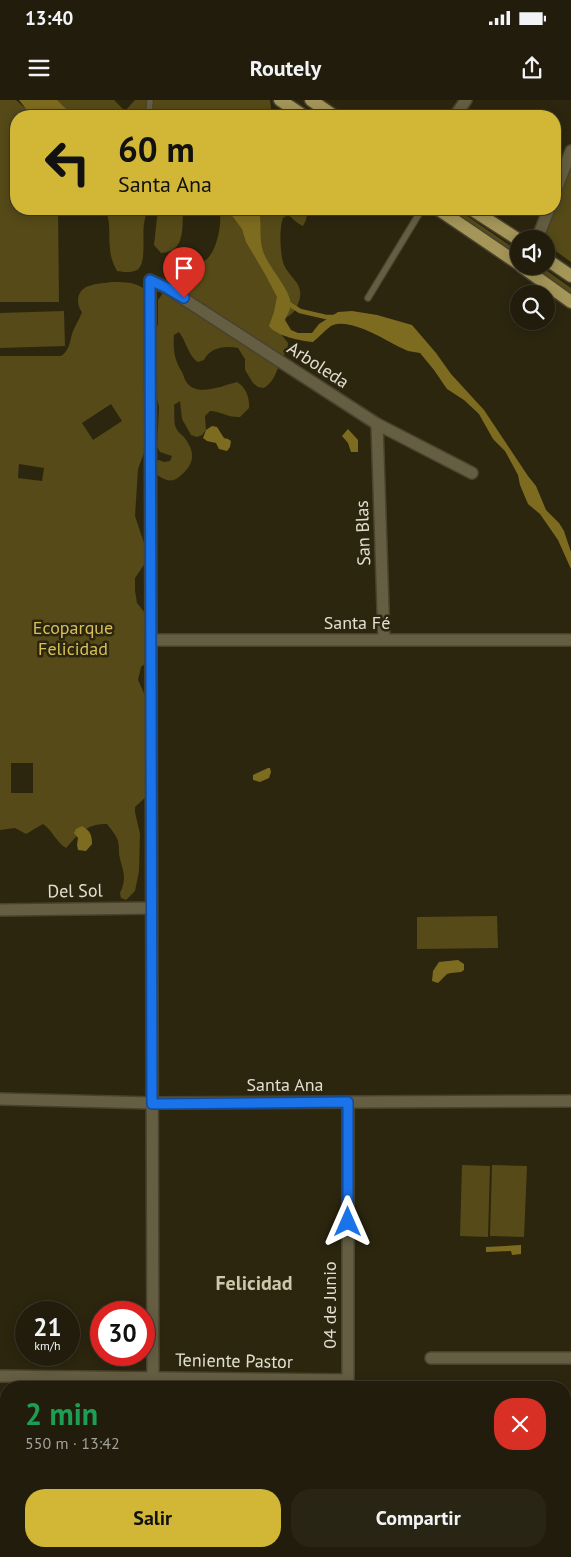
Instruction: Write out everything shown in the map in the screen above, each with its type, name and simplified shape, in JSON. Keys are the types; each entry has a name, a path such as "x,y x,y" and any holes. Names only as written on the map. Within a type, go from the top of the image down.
{"main road":[{"path":"280,100 295,110"},
{"path":"310,100 325,110"},
{"path":"447,215 510,258"},
{"path":"480,215 510,234"},
{"path":"555,265 571,276"},
{"path":"534,275 571,302"}],"street":[{"path":"561,177 571,151"},
{"path":"541,230 547,215"},
{"name":"Arboleda","path":"151,640 150,280 167,288 377,424 472,473"},
{"name":"San Blas","path":"377,424 384,640"},
{"path":"151,640 152,1381"},
{"name":"Santa Fé","path":"151,640 567,640"},
{"name":"Del Sol","path":"0,910 151,908"},
{"name":"Santa Ana","path":"0,1099 152,1104 571,1101"},
{"name":"04 de Junio","path":"348,1102 348,1381"},
{"path":"431,1358 571,1358"},
{"name":"Teniente Pastor","path":"0,1376 109,1381"}],"lane":[{"path":"368,298 418,215"}],"green space":[{"path":"0,100 16,100 24,107 35,100 114,100 124,110 10,110 10,215 58,215 59,302 0,302"},
{"path":"135,100 270,100 271,110 126,110"},
{"path":"571,164 571,262 555,250 555,230 546,230 552,215 561,215 561,190"},
{"path":"106,215 146,215 143,256 140,267 137,270 130,272 117,271 109,243 109,223"},
{"path":"157,215 183,215 181,237 175,248 169,252 161,253 154,245"},
{"path":"220,215 288,215 283,218 280,242 284,265 299,287 300,297 294,312 281,319 277,329 288,343 287,348 272,380 264,388 258,387 253,383 245,370 245,359 238,348 218,348 206,356 204,360 198,362 192,356 179,332 174,335 174,350 177,363 188,384 199,390 206,390 237,382 247,394 249,408 240,417 210,411 205,416 206,430 197,437 191,435 182,419 180,401 174,405 176,428 191,448 192,458 188,468 179,477 167,480 155,473 153,462 159,460 164,462 170,461 172,456 160,452 157,447 159,407 152,378 156,373 153,340 158,324 158,300 164,290 170,272 166,268 169,258 175,253 181,252 194,263 206,260 216,243"},
{"path":"288,215 307,215 303,226"},
{"path":"457,215 466,215 510,246 510,252"},
{"path":"544,275 553,275 571,288 571,294"},
{"name":"Ecoparque Felicidad","path":"117,282 132,283 148,292 148,324 144,344 145,450 138,469 135,516 146,549 146,562 135,578 135,591 137,603 151,624 146,663 141,667 138,680 152,711 149,794 135,807 140,834 139,871 135,891 126,900 121,898 120,893 124,877 118,841 107,824 93,826 85,830 77,835 66,848 43,824 26,834 15,828 0,830 0,356 61,356 69,346 73,331 82,312 79,308 78,300 82,290 90,285","holes":["111,404 122,421 93,440 82,423","19,464 44,468 42,481 18,478","11,763 33,763 33,793 11,793"]},
{"path":"64,311 65,346 0,348 0,313"},
{"path":"497,916 498,948 417,949 417,917"},
{"path":"462,1165 490,1166 488,1237 460,1236"},
{"path":"492,1165 527,1166 524,1237 490,1236"}],"shaded area":[{"path":"19,100 57,100 67,110 27,110"},
{"path":"232,215 259,215 263,251 290,299 291,306 285,320 291,330 298,333 312,333 319,324 338,312 352,311 377,315 412,325 451,374 484,410 536,486 546,510 564,531 571,552 571,569 558,540 540,514 528,504 518,475 505,451 493,439 479,414 464,400 447,389 420,353 408,351 370,332 349,325 339,324 331,326 313,342 296,339 272,330 269,326 277,297 246,242 242,229"},
{"path":"212,426 217,427 224,438 231,441 227,451 219,449 216,443 203,438 206,430"},
{"path":"348,429 358,440 358,452 351,452 348,443 342,436"},
{"path":"270,768 271,772 269,778 260,782 253,780 253,775"},
{"path":"82,826 89,831 92,838 92,844 86,851 78,850 78,838 74,833 76,829"},
{"path":"458,960 464,964 464,970 447,974 438,983 432,981 433,971 439,962"},
{"path":"521,1245 521,1254 512,1255 511,1251 486,1252 486,1247"}],"waterway":[{"path":"286,302 300,311 326,317 337,317"}],"district":[{"name":"Felicidad","path":"254,1283"}],"route":[{"path":"184,298 150,280 152,1104 348,1102 348,1222"}]}
